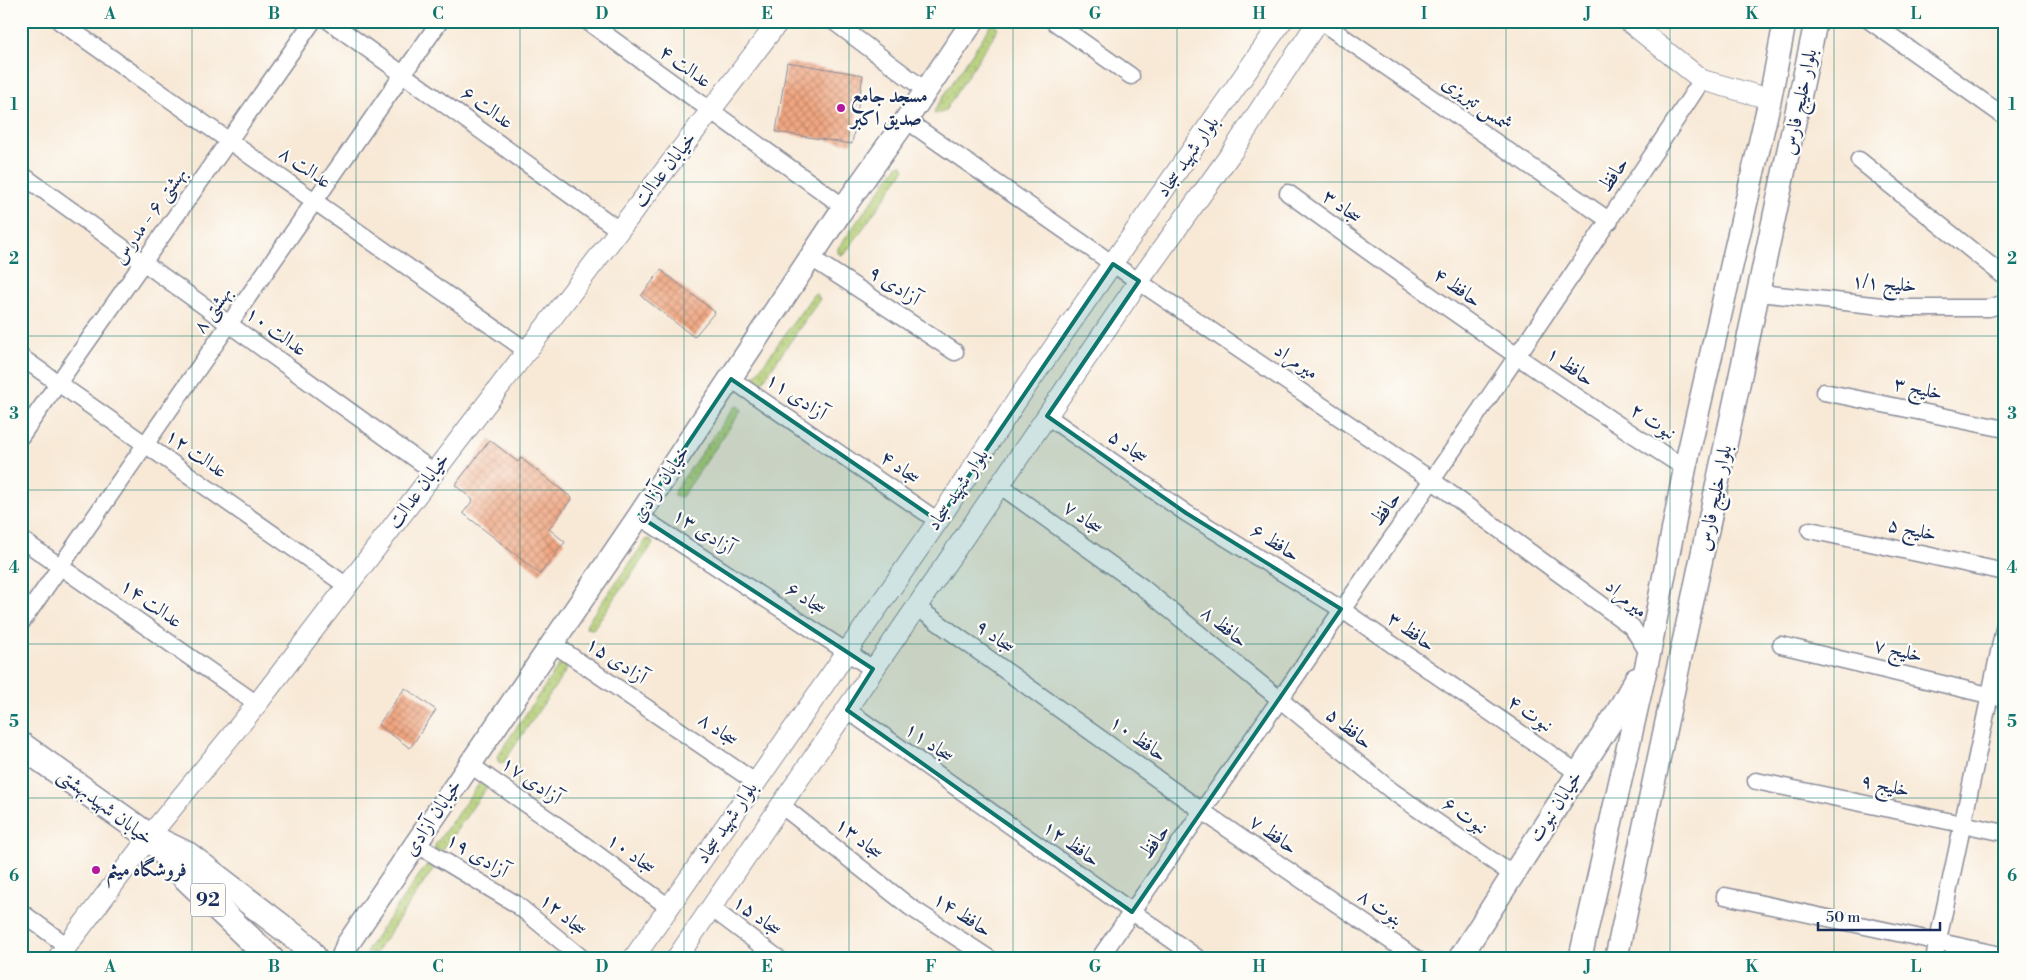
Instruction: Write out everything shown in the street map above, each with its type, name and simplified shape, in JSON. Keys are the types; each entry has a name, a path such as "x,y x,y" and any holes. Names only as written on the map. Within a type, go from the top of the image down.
{"main road":[{"name":"خیابان آزادی","path":"344,952 469,764 731,379 810,257 973,21"},
{"path":"1580,959 1649,654 1685,468 1770,98 1785,21"},
{"name":"بلوار خلیج فارس","path":"1616,959 1815,29"},
{"path":"1649,654 1680,660"},
{"name":"خیابان نبوت","path":"1459,959 1618,711 1649,654"},
{"name":"خیابان شهیدبهشتی","path":"21,745 150,837 185,877 270,959"},
{"path":"150,837 188,855 222,879 306,946 315,959"},
{"path":"324,959 344,952"}],"street":[{"name":"عدالت ۸","path":"59,21 527,350"},
{"name":"بهشتی ۶ - مدرس","path":"21,436 313,21"},
{"name":"عدالت ۶","path":"329,21 619,230"},
{"name":"بهشتی ۸","path":"21,623 440,21"},
{"name":"عدالت ۴","path":"587,21 710,112 844,207"},
{"name":"خیابان عدالت","path":"62,952 150,837 257,704 778,21"},
{"path":"833,21 925,90"},
{"path":"1053,21 1131,76"},
{"name":"بلوار شهید سجاد","path":"633,959 938,521 1020,397 1282,21"},
{"name":"بلوار شهید سجاد","path":"676,959 847,710 873,668 998,484 1047,416 1139,280 1232,152 1319,21"},
{"name":"شمس تبریزی","path":"1319,21 1610,221"},
{"path":"1628,21 1702,80 1770,98"},
{"path":"1870,21 2005,117"},
{"name":"حافظ","path":"1099,959 1341,609 1433,481 1610,221 1702,80"},
{"name":"میرمراد","path":"906,120 1113,264 1433,481 1632,626 1649,654"},
{"path":"1859,160 2005,277"},
{"name":"عدالت ۱۰","path":"21,174 434,472"},
{"name":"سجاد ۳","path":"1288,193 1371,254"},
{"name":"حافظ ۴","path":"1371,254 1518,356"},
{"name":"آزادی ۹","path":"810,257 955,352"},
{"name":"خلیج ۱/۱","path":"1759,293 1901,308 1989,308 2005,302"},
{"name":"حافظ ۱","path":"1518,356 1598,412"},
{"name":"عدالت ۱۲","path":"21,357 347,586"},
{"name":"آزادی ۱۱","path":"731,379 837,450"},
{"name":"خلیج ۳","path":"1824,392 2005,429"},
{"name":"نبوت ۲","path":"1598,412 1685,468"},
{"name":"سجاد ۵","path":"1047,416 1186,513"},
{"name":"سجاد ۴","path":"837,450 938,521"},
{"name":"سجاد ۷","path":"998,484 1142,587"},
{"name":"حافظ ۶","path":"1186,513 1341,609"},
{"name":"آزادی ۱۳","path":"639,516 743,584"},
{"name":"خلیج ۵","path":"1810,530 2005,572"},
{"name":"عدالت ۱۴","path":"21,539 257,704"},
{"name":"سجاد ۶","path":"743,584 873,668"},
{"name":"حافظ ۸","path":"1142,587 1279,699"},
{"name":"سجاد ۹","path":"915,606 1050,703"},
{"name":"حافظ ۳","path":"1341,609 1457,690"},
{"path":"1934,959 1962,824 1997,697 2005,624"},
{"name":"آزادی ۱۵","path":"552,643 656,713"},
{"name":"خلیج ۷","path":"1781,646 1997,697"},
{"name":"نبوت ۴","path":"1457,690 1578,773"},
{"name":"حافظ ۵","path":"1279,699 1392,791"},
{"name":"حافظ ۱۰","path":"1050,703 1202,811"},
{"name":"سجاد ۱۱","path":"847,710 987,810"},
{"name":"سجاد ۸","path":"656,713 755,782"},
{"name":"آزادی ۱۷","path":"469,764 568,833"},
{"name":"خلیج ۹","path":"1756,781 2005,833"},
{"name":"نبوت ۶","path":"1392,791 1513,875"},
{"name":"سجاد ۱۳","path":"781,805 910,907"},
{"name":"حافظ ۱۲","path":"987,810 1199,959"},
{"name":"حافظ ۷","path":"1202,811 1320,893"},
{"name":"سجاد ۱۰","path":"568,833 670,908"},
{"name":"آزادی ۱۹","path":"416,844 516,904"},
{"name":"بنوت ۸","path":"1320,893 1417,959"},
{"path":"1725,896 2005,956"},
{"name":"سجاد ۱۲","path":"516,904 583,959"},
{"name":"سجاد ۱۵","path":"710,907 779,959"},
{"name":"حافظ ۱۴","path":"910,907 990,959"},
{"path":"21,912 62,952"}],"highlighted area":[{"path":"1113,264 1139,281 1047,416 1186,513 1341,609 1132,912 847,710 873,669 639,516 731,379 938,521"}],"green space":[{"path":"995,24 998,29 944,112 934,114 935,109 991,25"},
{"path":"902,164 905,169 845,254 841,255 838,253 838,248 898,165"},
{"path":"817,294 820,299 760,385 752,383 813,295"},
{"path":"738,406 741,411 682,497 674,495 675,490 734,407"},
{"path":"650,539 653,544 593,629 586,628 587,623 646,540"},
{"path":"564,664 567,669 504,762 499,763 497,757 500,752 559,665"},
{"path":"481,781 488,782 487,787 442,851 434,850 435,845"},
{"path":"432,863 434,868 375,954 367,952 427,864"}],"building":[{"path":"787,62 863,75 852,144 776,132"},
{"path":"661,270 715,312 694,337 641,296"},
{"path":"490,440 518,462 521,458 572,498 549,529 565,542 540,574 463,513 473,500 455,485"},
{"path":"405,688 436,710 410,748 378,725"}],"place":[{"name":"مسجد جامع صدیق اکبر","path":"841,108"},
{"name":"فروشگاه میثم","path":"96,870"}]}
